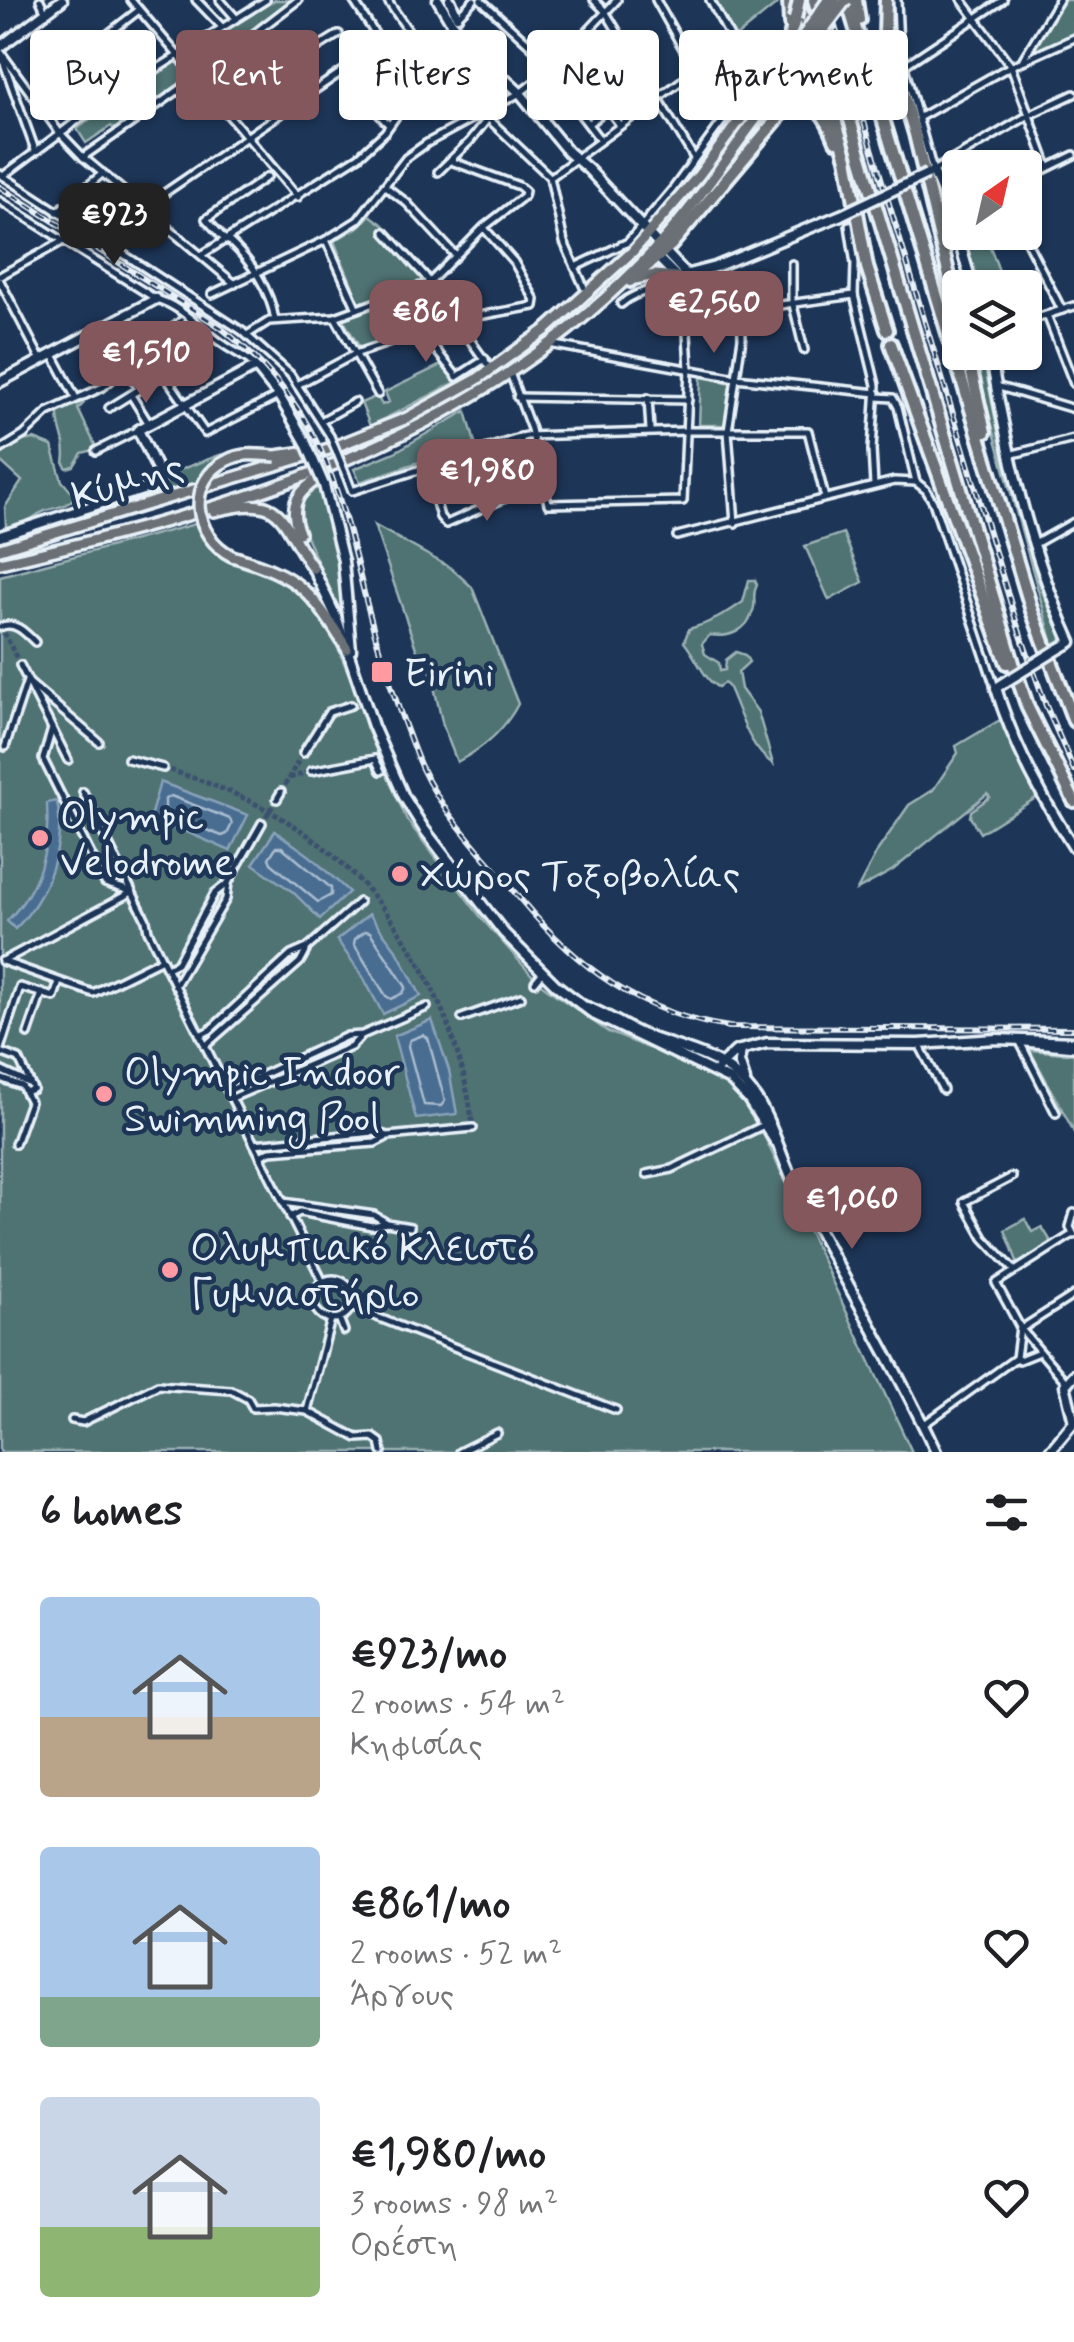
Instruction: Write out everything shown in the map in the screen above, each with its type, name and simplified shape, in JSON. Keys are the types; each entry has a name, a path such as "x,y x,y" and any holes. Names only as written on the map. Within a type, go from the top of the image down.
{"highway":[{"path":"788,30 789,0"},
{"path":"791,30 798,0"},
{"path":"798,0 822,70 887,330"},
{"path":"814,0 1014,678"},
{"path":"813,30 832,0"},
{"path":"847,0 856,30"},
{"path":"856,0 861,30"},
{"path":"895,1 885,34 947,270"},
{"path":"630,282 789,105 806,103 822,113 850,174"},
{"path":"884,120 1032,611 1074,721"},
{"path":"892,344 1000,646 1074,801"},
{"path":"971,370 990,468"}],"main road":[{"name":"Κύμης","path":"818,30 847,0"},
{"name":"Κύμης","path":"0,542 32,540 332,448 407,418 492,369 590,293 699,175 741,120"},
{"name":"Κύμης","path":"0,566 172,518 341,463 408,434 510,373 658,252 755,120"},
{"path":"610,294 646,276 682,276"},
{"path":"332,448 276,456 237,456 218,466 204,482 198,505 203,528 212,543 232,556 270,567 297,582 324,610 349,654"},
{"path":"313,568 294,516 295,500 307,484 341,463"},
{"path":"172,518 243,504 262,506 288,524 313,568"}],"street":[{"path":"40,0 46,13"},
{"path":"0,50 62,0"},
{"path":"131,0 176,54 1,175 248,334 297,385 330,436 352,491 520,437 686,430 808,431 825,498"},
{"path":"196,0 220,26"},
{"path":"220,0 236,17"},
{"path":"214,30 266,0"},
{"path":"259,30 298,0"},
{"path":"353,0 372,30"},
{"path":"387,0 408,30"},
{"path":"438,0 682,276 688,369 684,498 681,502 548,504 532,436 510,373"},
{"path":"450,0 454,19"},
{"path":"454,19 477,0 527,47"},
{"path":"594,0 615,30"},
{"path":"587,30 618,0"},
{"path":"656,0 679,40"},
{"path":"710,0 727,30"},
{"path":"962,0 1011,66 1048,167"},
{"path":"908,62 1003,0"},
{"path":"1022,62 1059,0"},
{"path":"895,1 897,30"},
{"path":"113,30 139,10"},
{"path":"319,46 339,34"},
{"path":"920,117 1011,66 1074,38"},
{"path":"0,50 30,90"},
{"path":"0,50 36,150"},
{"path":"144,206 339,74"},
{"path":"908,78 930,172 942,191"},
{"path":"507,100 527,88"},
{"path":"84,156 176,92"},
{"path":"621,304 632,295 664,287 682,276 715,267 840,215 930,172 1074,94"},
{"path":"659,102 695,159"},
{"path":"51,120 103,173 235,284"},
{"path":"232,120 298,197"},
{"path":"384,120 390,126"},
{"path":"202,255 359,156 394,120"},
{"path":"212,294 326,240 366,212 406,158 471,120"},
{"path":"438,172 488,120 550,177 558,223 584,288"},
{"path":"585,120 600,140"},
{"path":"588,124 593,120"},
{"path":"616,120 620,125"},
{"path":"550,177 627,120"},
{"path":"575,267 622,247 644,232 723,120"},
{"path":"1042,170 1074,155"},
{"path":"248,334 275,320 335,317 430,283 484,227 524,196 525,190 451,161"},
{"path":"57,212 103,173"},
{"path":"268,177 206,219 257,274 271,300 275,320"},
{"path":"386,186 456,256"},
{"path":"0,202 156,299 177,308 256,366 304,440 324,486 343,561 349,654"},
{"path":"850,225 854,295 877,395 872,450 874,485"},
{"path":"297,385 356,354 456,320 535,304 514,262 484,227"},
{"path":"385,232 430,283 492,369"},
{"path":"326,240 357,310"},
{"path":"40,358 0,278 62,241"},
{"path":"1031,250 1062,310"},
{"path":"792,264 792,302 804,350"},
{"path":"685,318 854,295"},
{"path":"0,382 156,299"},
{"path":"1042,317 1074,306"},
{"path":"735,523 728,431 742,338 741,309"},
{"path":"1047,315 1074,384"},
{"path":"335,317 378,394"},
{"path":"0,450 24,435 42,416 91,394 126,370 181,321"},
{"path":"422,332 457,378 484,359"},
{"path":"548,344 736,378 892,398 898,407 916,482"},
{"path":"52,353 76,398"},
{"path":"143,354 164,374 206,433 279,396"},
{"path":"96,451 256,366"},
{"path":"126,370 140,389"},
{"path":"993,370 1034,546 1051,598 1073,643 996,688"},
{"path":"109,408 164,374"},
{"path":"996,386 1074,409"},
{"path":"131,395 149,424"},
{"path":"517,396 688,400"},
{"path":"648,398 650,432"},
{"path":"320,421 355,402"},
{"name":"Κύμης","path":"0,542 158,485 160,475 138,430"},
{"path":"426,466 440,518 444,523 450,522 526,489 530,483 520,437"},
{"path":"1010,455 1074,440"},
{"path":"677,536 874,485 901,480 916,482 933,502 1025,761 1074,848"},
{"path":"1034,546 1074,522"},
{"path":"313,568 332,608 395,789 504,932 543,972 583,1005 625,1032 721,1067 748,1088 760,1103 797,1190 936,1452"},
{"path":"0,626 16,627 35,642"},
{"path":"20,665 68,760"},
{"path":"27,681 99,742"},
{"path":"5,747 27,681"},
{"path":"304,753 329,712 351,705"},
{"path":"52,729 43,759 105,883 132,892"},
{"path":"128,759 163,768"},
{"path":"311,771 375,759 382,771"},
{"path":"83,792 323,1282"},
{"path":"276,798 281,792"},
{"path":"167,968 177,963 215,892 228,882 262,823"},
{"path":"175,986 226,899 228,882"},
{"path":"1,961 132,892"},
{"path":"200,1035 292,954 307,948 359,902"},
{"path":"205,1046 300,962 307,948"},
{"path":"1,961 93,993 162,958"},
{"path":"535,982 543,972"},
{"path":"15,1144 30,1102 19,1058 0,1050 20,986 54,997 59,981"},
{"path":"28,1034 42,994"},
{"path":"462,1018 521,997"},
{"path":"228,1090 347,1036 362,1035 427,1007"},
{"path":"232,1098 351,1046 362,1035"},
{"path":"721,1067 732,1053 766,1043 919,1044 998,1039 1074,1045"},
{"path":"998,1039 1074,1045"},
{"path":"1020,1042 1056,1113"},
{"path":"919,1044 943,1090"},
{"path":"741,1051 739,1062 748,1088"},
{"path":"721,1067 739,1062"},
{"path":"721,1067 775,1141"},
{"path":"0,1070 28,1080 28,1091"},
{"path":"0,1078 28,1091"},
{"path":"647,1174 672,1169 764,1125"},
{"path":"260,1156 270,1151 473,1128"},
{"path":"254,1144 374,1132 388,1136"},
{"path":"1012,1177 964,1202 984,1238 1014,1270"},
{"path":"283,1202 374,1215 410,1227"},
{"path":"290,1217 300,1212 372,1226 387,1222"},
{"path":"1049,1452 1074,1422 1066,1382 1021,1329 996,1282 1074,1234 1070,1227 1074,1214"},
{"path":"307,1411 335,1318 351,1306 352,1299 348,1287 337,1280 323,1282 315,1290 313,1302 319,1314 335,1318 344,1331"},
{"path":"923,1425 1016,1358 1021,1329 1074,1295"},
{"path":"351,1306 616,1410"},
{"path":"1016,1358 1039,1352"},
{"path":"1066,1382 1074,1374"},
{"path":"72,1420 83,1422 158,1386 231,1390 248,1399 253,1408 274,1406 307,1411 358,1438 373,1437 380,1442 382,1452"},
{"path":"459,1452 497,1433"}],"green space":[{"path":"275,0 293,0 254,30 223,30"},
{"path":"715,0 782,0 745,30 732,30"},
{"path":"1062,0 1074,0 1074,35 1028,55"},
{"path":"176,59 176,87 156,100 156,72"},
{"path":"89,120 127,120 86,143 77,129"},
{"path":"370,215 385,226 382,231 425,281 360,304 334,241 360,226"},
{"path":"966,250 991,250 999,270 973,270"},
{"path":"430,286 452,315 360,348 342,318"},
{"path":"443,364 458,381 370,426 361,403 377,396 382,405 389,402 385,392"},
{"path":"977,370 985,370 1022,532 1062,634 1062,639 1053,644"},
{"path":"701,377 732,383 725,425 699,425"},
{"path":"82,399 84,403 78,409 97,449 82,453 74,466 67,468 58,411"},
{"path":"466,411 475,443 360,482 354,469 395,452"},
{"path":"34,439 52,446 62,481 75,496 65,505 20,525 6,527 5,507 22,481 0,461 0,452 17,442"},
{"path":"220,455 199,482 71,519 160,488 166,482 165,475"},
{"path":"320,484 344,592 346,625 300,523 303,497"},
{"path":"195,524 206,543 223,555 293,583 326,620 407,820 483,920 538,982 608,1032 712,1073 752,1110 912,1452 0,1452 0,576"},
{"path":"374,525 451,568 472,587 518,704 492,738 457,762 443,726 430,669 422,666"},
{"path":"843,533 863,582 829,600 805,546"},
{"path":"749,580 755,580 757,585 754,607 746,624 730,634 710,635 702,644 705,654 719,663 720,671 725,670 726,660 736,652 745,655 749,662 738,672 741,689 758,712 773,764 751,739 728,686 713,684 684,642 689,629 718,618 743,602"},
{"path":"1000,720 1039,796 980,833 970,817 971,811 990,797 987,794 893,870 857,890 909,805 933,790 958,753 956,746"},
{"path":"1030,1050 1074,1054 1074,1133 1073,1130"},
{"path":"1025,1219 1032,1232 1042,1227 1052,1243 1018,1264 1005,1230"}],"water":[{"path":"160,782 248,815 230,851 149,821"},
{"path":"57,801 59,836 51,870 36,902 15,929 7,921 35,881 47,836 47,803"},
{"path":"275,831 349,892 320,919 293,892 253,864"},
{"path":"369,914 397,951 421,996 383,1014 337,940"},
{"path":"432,1020 449,1070 457,1114 416,1119 394,1036"}],"tunnel":[{"path":"1,626 20,665"},
{"path":"281,792 303,753"},
{"path":"163,768 231,793 280,817 331,854 364,885 417,959 437,999 454,1042 473,1128"},
{"path":"290,778 311,771"},
{"path":"262,823 277,799"}],"railway":[{"path":"827,0 1017,624 1074,770"},
{"path":"0,187 220,327 280,385 302,415 332,478 381,653 424,773 476,848 542,924 588,966 639,999 697,1021 729,1027 1074,1029"}],"place":[{"name":"Eirini","path":"382,672"},
{"name":"Olympic Velodrome","path":"40,838"},
{"name":"Χώρος Τοξοβολίας","path":"400,874"},
{"name":"Olympic Indoor Swimming Pool","path":"104,1094"},
{"name":"Ολυμπιακό Κλειστό Γυμναστήριο","path":"170,1270"}]}
